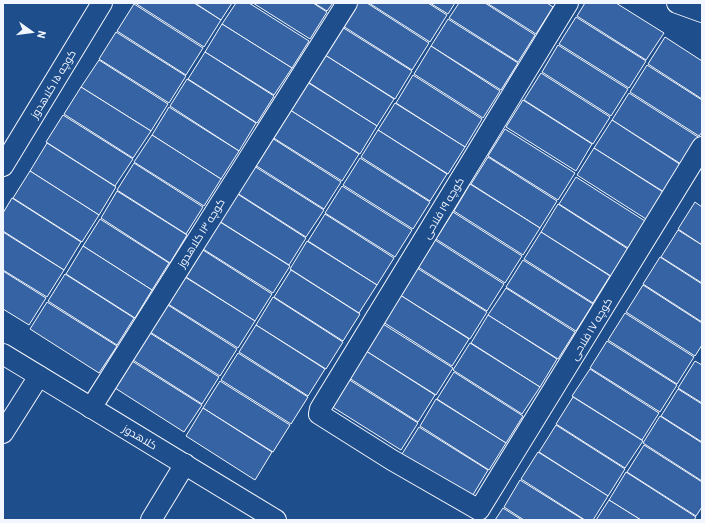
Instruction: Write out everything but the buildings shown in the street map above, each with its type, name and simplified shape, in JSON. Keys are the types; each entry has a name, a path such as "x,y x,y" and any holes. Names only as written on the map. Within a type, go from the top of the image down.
{"street":[{"name":"کوچه ۱۵ کلاهدوز","path":"3,166 102,3"},
{"name":"کوچه ۱۳ کلاهدوز","path":"91,408 347,3"},
{"name":"کوچه ۱۹ فلاحی","path":"479,510 392,460 319,414 324,402 568,3"},
{"path":"677,3 702,12"},
{"name":"کوچه ۱۷ فلاحی","path":"479,510 702,148"},
{"name":"کلاهدوز","path":"3,354 276,520"},
{"path":"3,434 39,376"},
{"path":"151,520 184,464"}]}
